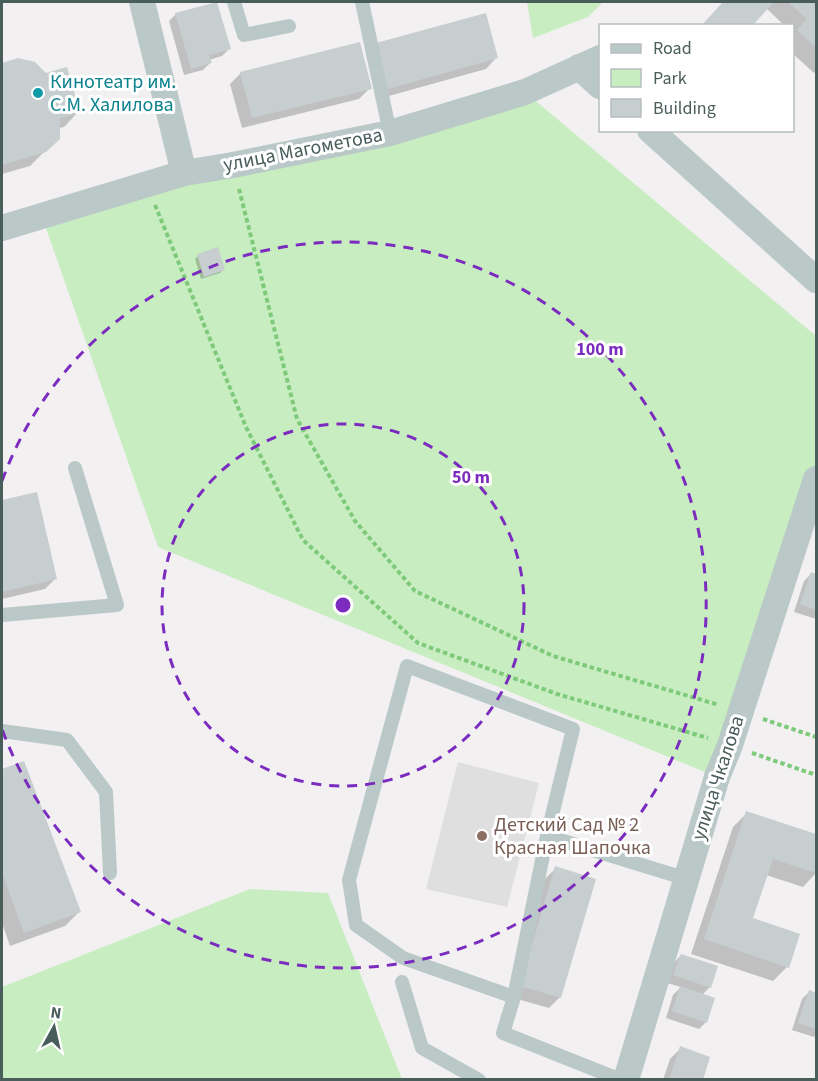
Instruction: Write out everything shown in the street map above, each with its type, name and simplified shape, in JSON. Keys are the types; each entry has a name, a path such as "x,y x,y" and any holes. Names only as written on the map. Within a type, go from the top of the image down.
{"street":[{"path":"142,2 184,173"},
{"path":"590,63 599,84"},
{"name":"улица Магометова","path":"2,228 184,173 390,133 525,92 590,63"},
{"path":"652,132 816,280"},
{"name":"улица Чкалова","path":"626,1080 717,777 730,744 816,479"}],"lane":[{"path":"234,2 244,35 289,26"},
{"path":"362,2 390,133"},
{"path":"2,615 117,605 75,468"},
{"path":"514,997 404,958 356,925 349,880 407,666 573,729 547,836 514,997 503,1033 621,1080"},
{"path":"2,731 67,740 106,792 110,873"},
{"path":"547,836 687,879"},
{"path":"402,982 422,1048 479,1080"}],"path":[{"path":"233,165 297,419 355,521 415,591 553,656 816,737"},
{"path":"147,184 246,427 303,540 418,643 557,694 730,744 816,776"}],"shaded area":[{"name":"Детский Сад № 2 Красная Шапочка","path":"458,762 539,783 507,907 426,889"}],"green space":[{"path":"527,2 603,2 588,17 533,38"},
{"path":"525,92 816,336 816,479 717,777 158,547 42,217"},
{"path":"250,889 328,893 402,1079 2,1079 2,987"}],"building":[{"path":"217,2 231,49 209,55 212,63 191,69 175,13"},
{"path":"723,2 774,2 754,24 703,24"},
{"path":"788,2 816,2 816,48 797,30 807,19"},
{"path":"486,13 498,58 388,89 376,43"},
{"path":"360,42 372,89 252,118 240,72"},
{"name":"Кинотеатр им. С.М. Халилова","path":"18,58 35,62 46,73 67,67 80,113 60,118 60,139 46,152 2,165 2,63"},
{"path":"218,247 225,270 204,277 197,254"},
{"path":"37,492 57,579 2,592 2,500"},
{"path":"811,572 816,574 816,610 800,604"},
{"path":"24,761 81,912 24,933 2,873 2,769"},
{"path":"746,811 816,834 816,873 773,859 753,918 800,934 789,968 704,939"},
{"path":"555,866 596,879 561,998 520,986"},
{"path":"681,954 718,966 711,988 673,975"},
{"path":"680,986 715,998 707,1023 672,1011"},
{"path":"809,990 816,993 816,1029 798,1023"},
{"path":"680,1046 710,1057 703,1080 669,1080"}],"place":[{"name":"Кинотеатр им. С.М. Халилова","path":"38,93"},
{"name":"Детский Сад № 2 Красная Шапочка","path":"482,836"}]}
